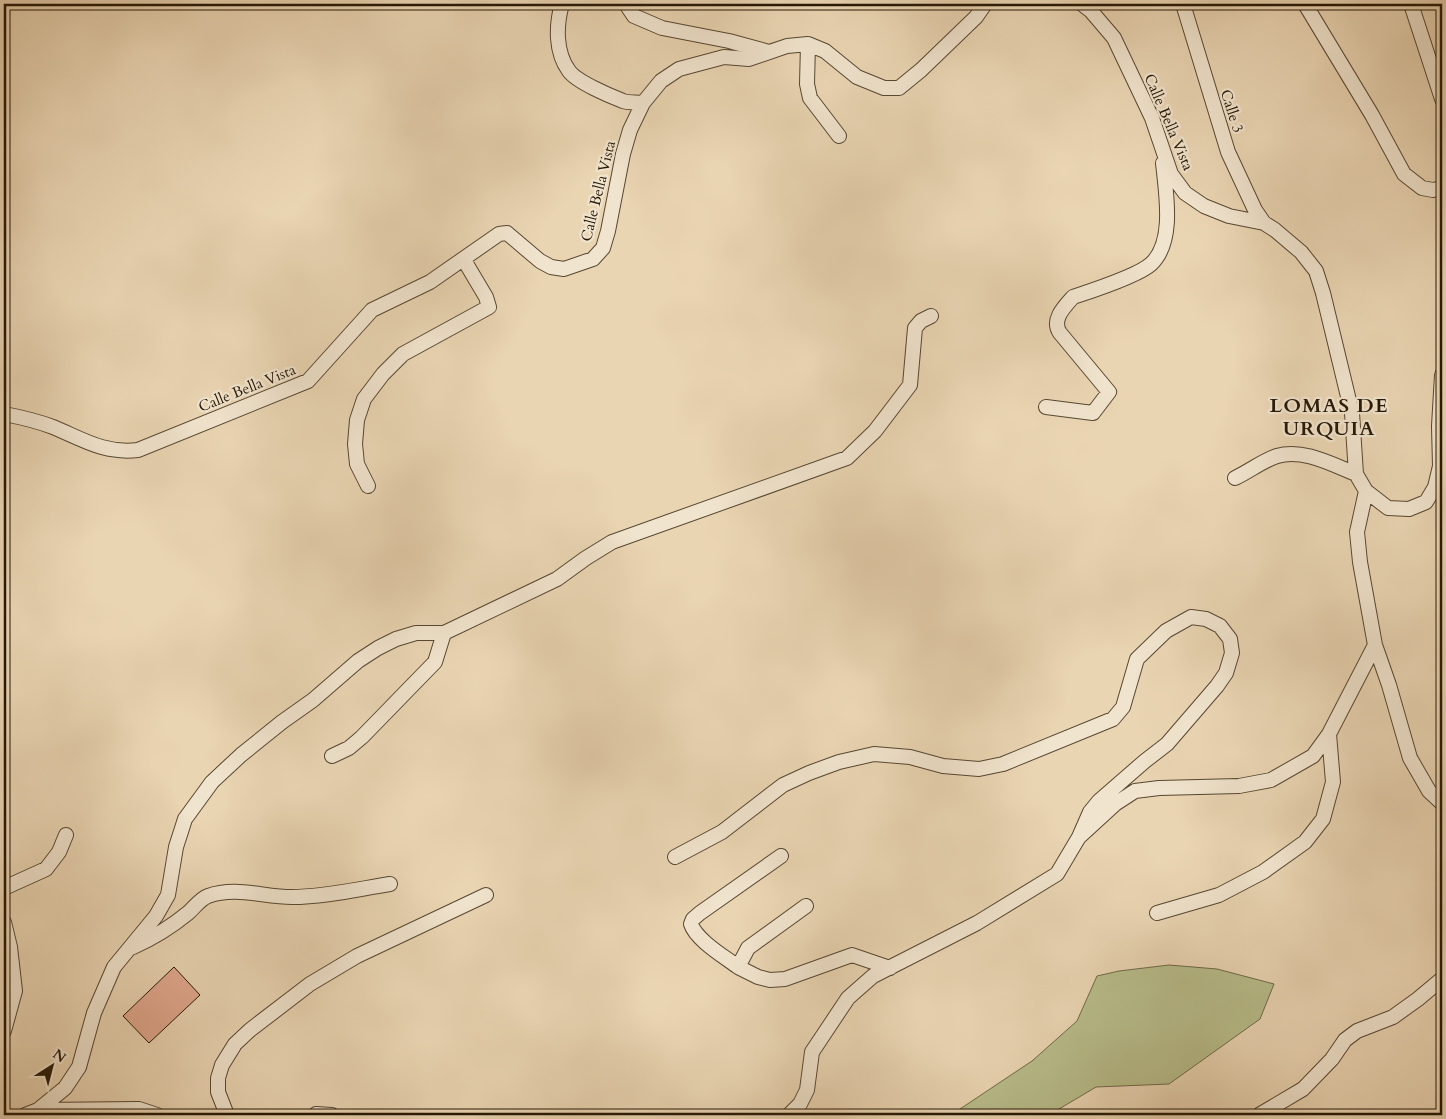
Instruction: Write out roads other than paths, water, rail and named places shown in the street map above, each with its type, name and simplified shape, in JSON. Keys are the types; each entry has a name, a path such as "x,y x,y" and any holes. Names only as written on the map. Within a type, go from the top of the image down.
{"street":[{"path":"562,4 558,33 560,53 570,72 583,82 625,101 642,103"},
{"path":"626,4 634,16 662,28 729,41 769,52"},
{"path":"839,136 810,98 807,84 808,44 826,51 857,77 884,88 898,88 921,70 970,23 985,4"},
{"name":"Calle Bella Vista","path":"1082,4 1092,11 1114,38 1145,101 1171,174 1185,193 1204,206 1229,216 1258,221"},
{"name":"Calle 3","path":"1183,4 1228,152 1255,210 1258,221"},
{"path":"1305,4 1372,115 1404,174 1422,188 1432,190 1442,188"},
{"path":"1411,4 1442,98"},
{"name":"Calle Bella Vista","path":"4,414 32,420 104,449 125,452 138,450 308,381 372,310 430,282 500,234 507,233 540,262 552,267 564,270 593,259 603,248 608,231 622,154 630,130 642,103 661,81 679,69 700,62 724,58 749,59 787,46 808,44"},
{"path":"1046,407 1093,413 1109,392 1060,333 1056,327 1056,322 1065,306 1073,297 1143,270 1158,257 1166,232 1166,200 1162,148"},
{"path":"1258,221 1275,230 1301,252 1316,271 1352,413 1356,474 1366,491 1388,508 1409,508 1426,502 1435,487 1440,466 1439,426 1442,375"},
{"path":"368,486 357,464 355,444 357,420 364,399 383,374 403,354 489,307 486,297 464,260"},
{"path":"31,1113 65,1088 78,1067 94,1013 114,968 156,916 168,895 176,847 185,819 212,782 241,754 313,700 358,661 396,639 416,633 444,633 557,579 612,542 847,458 876,431 910,385 915,328 921,321 931,316"},
{"path":"4,423 32,420"},
{"path":"1236,478 1277,456 1297,454 1318,459 1356,474"},
{"path":"1366,491 1357,532 1360,562 1375,645 1389,685 1410,758 1429,791 1442,803"},
{"path":"676,857 722,832 783,785 809,772 839,762 874,754 910,757 943,766 979,769 1003,764 1113,719 1123,707 1137,659 1166,631 1192,617 1206,619 1220,626 1230,640 1232,653 1226,672 1217,686 1166,744 1099,801 1090,812 1079,837 1057,874 977,923 873,976 848,998 812,1052 807,1090 800,1104 788,1115"},
{"path":"332,756 349,748 362,737 434,662 444,633"},
{"path":"1079,837 1115,804 1135,790 1239,786 1271,780 1314,756 1329,734 1375,645"},
{"path":"1157,913 1219,895 1263,872 1306,842 1323,820 1333,782 1329,734"},
{"path":"4,888 46,869 58,852 66,835"},
{"path":"781,856 700,913 693,920 692,928 704,941 738,967 758,977 770,980 785,979 852,955 890,968"},
{"path":"130,948 168,929 206,897 223,892 290,897 342,892 390,884"},
{"path":"226,1115 218,1092 218,1078 222,1065 235,1044 250,1030 310,984 358,956 486,895"},
{"path":"738,967 748,948 806,906"},
{"path":"4,922 10,947 15,992 4,1030"},
{"path":"1259,1115 1303,1090 1332,1058 1345,1040 1357,1031 1392,1017 1442,979"},
{"path":"31,1113 140,1108 157,1115"},
{"path":"314,1115 332,1115"}],"district":[{"name":"LOMAS DE URQUIA","path":"1329,416"}]}
